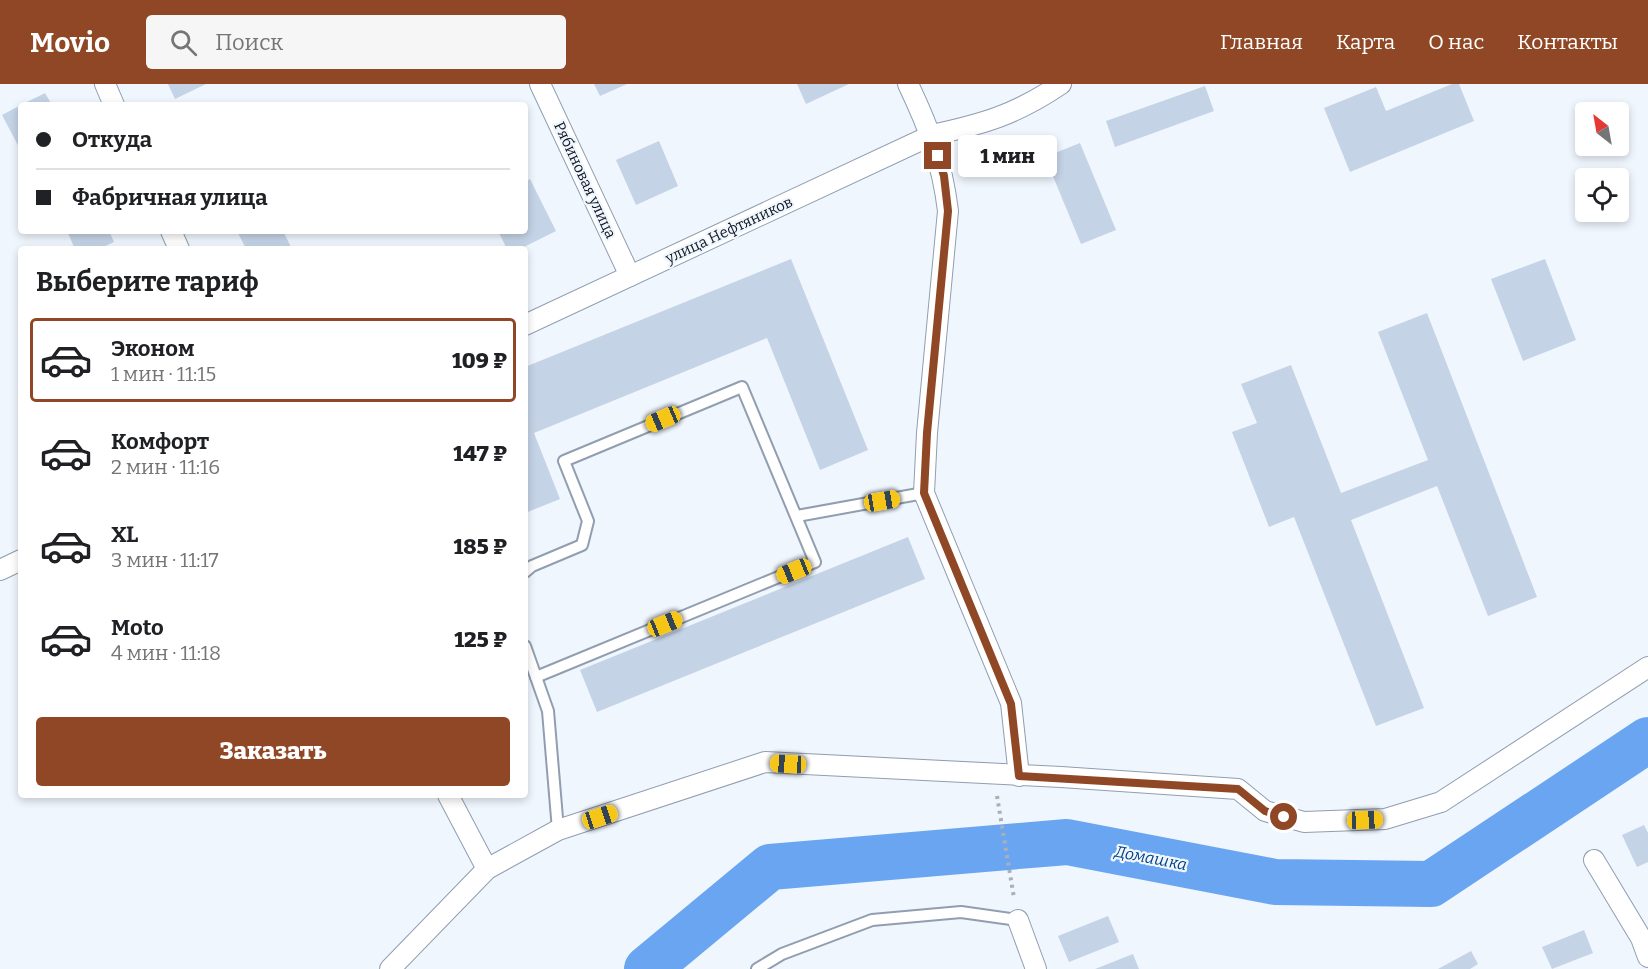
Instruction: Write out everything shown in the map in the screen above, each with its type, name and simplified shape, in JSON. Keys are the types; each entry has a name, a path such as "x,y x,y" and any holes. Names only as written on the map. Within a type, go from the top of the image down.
{"street":[{"path":"105,84 113,102"},
{"name":"Рябиновая улица","path":"540,84 630,276"},
{"path":"908,84 932,135 944,176 948,211 927,433 924,493 1011,704 1019,776"},
{"name":"улица Нефтяников","path":"528,324 932,135 987,123 1037,100 1061,84"},
{"path":"0,570 18,561"},
{"path":"390,969 487,869 558,830 765,762 1238,789 1265,811 1304,822 1385,819 1441,801 1648,667"},
{"path":"450,798 487,869"},
{"path":"1594,860 1641,938 1648,957"},
{"path":"1018,920 1036,969"}],"lane":[{"path":"528,569 582,545 588,521 564,461 742,387 815,562 536,677"},
{"path":"797,516 924,493"},
{"path":"528,654 548,711 558,830"},
{"path":"757,969 782,954 872,920 961,912 1018,920"}],"path":[{"path":"999,807 1011,881"}],"building":[{"path":"168,84 206,84 175,99"},
{"path":"594,84 627,84 600,96"},
{"path":"797,84 849,84 806,104"},
{"path":"1452,84 1459,84 1474,121 1350,172 1324,108 1376,87 1386,111"},
{"path":"1205,86 1214,111 1115,147 1106,121"},
{"path":"45,93 50,102 27,102"},
{"path":"18,107 18,145 2,115"},
{"path":"659,141 678,186 636,205 616,160"},
{"path":"1080,143 1116,230 1081,244 1045,157"},
{"path":"530,179 556,231 526,246 506,246 500,234 528,234 528,180"},
{"path":"68,234 110,234 114,242 105,246 74,246"},
{"path":"238,234 284,234 290,246 244,246"},
{"path":"791,259 868,450 820,470 767,338 534,433 560,499 528,512 528,366"},
{"path":"1545,259 1576,340 1523,361 1491,279"},
{"path":"1427,313 1537,597 1488,616 1437,486 1351,520 1424,708 1376,726 1294,517 1269,527 1232,432 1257,423 1241,384 1291,365 1341,493 1428,460 1378,332"},
{"path":"908,537 925,579 597,712 580,670"},
{"path":"1644,825 1648,833 1648,862 1637,867 1622,835"},
{"path":"1108,916 1119,942 1069,962 1058,936"},
{"path":"1584,930 1593,953 1552,969 1542,947"},
{"path":"1471,951 1478,964 1470,969 1438,969"},
{"path":"1133,954 1139,969 1095,969"}],"waterway":[{"name":"Домашка","path":"647,969 770,867 1067,842 1275,882 1431,884 1648,740"}],"route":[{"path":"938,156 944,176 948,211 927,433 924,493 1011,704 1019,776 1238,789 1265,811 1284,817"}]}
